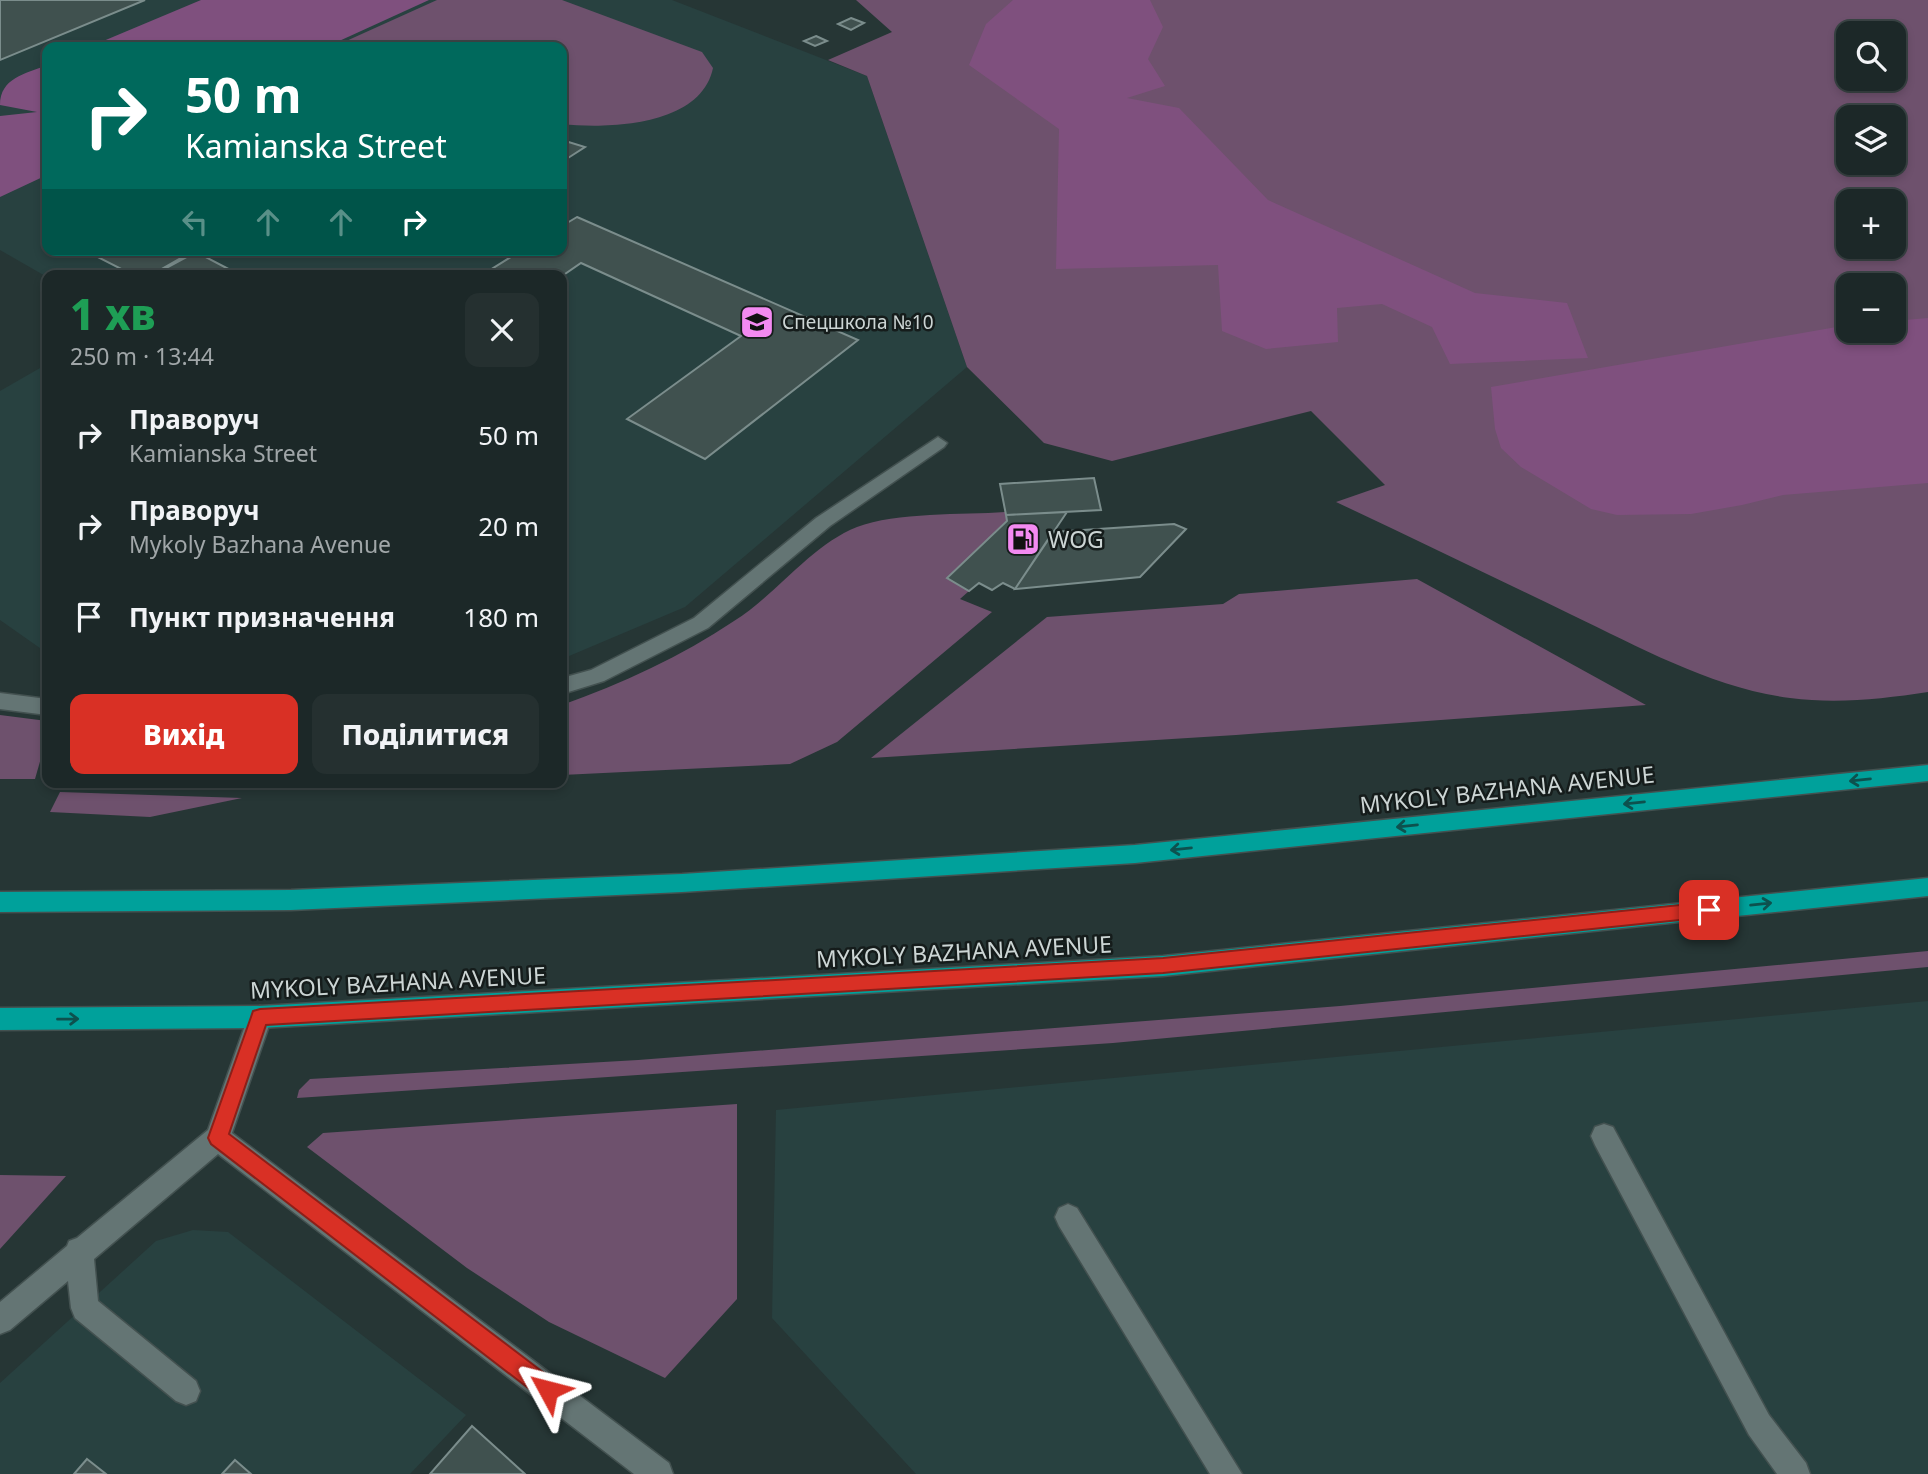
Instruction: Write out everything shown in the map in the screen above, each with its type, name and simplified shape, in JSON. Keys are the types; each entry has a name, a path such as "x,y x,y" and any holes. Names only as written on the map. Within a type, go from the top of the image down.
{"highway":[{"name":"MYKOLY BAZHANA AVENUE","path":"0,902 291,900 682,883 1135,853 1928,773"},
{"name":"MYKOLY BAZHANA AVENUE","path":"0,1019 260,1017 1163,966 1928,887"}],"street":[{"path":"567,685 597,676 701,623 823,522 938,443"},
{"path":"0,701 42,706"},
{"path":"0,1320 79,1251 218,1138 260,1017"},
{"path":"1604,1136 1759,1425 1795,1474"},
{"path":"218,1138 658,1474"},
{"path":"1068,1217 1227,1474"},
{"path":"79,1251 85,1308 186,1391"}],"shaded area":[{"name":"Спецшкола №10","path":"0,0 672,0 867,76 967,367 685,607 567,657 567,270 42,270 42,274 0,250"},
{"path":"201,0 429,0 337,42 101,42"},
{"path":"437,0 562,0 702,52 713,68 705,87 691,102 672,113 627,124 567,124 567,42 344,42"},
{"path":"856,0 1928,0 1928,692 1859,700 1790,698 1761,693 1705,676 1651,653 1336,502 1385,485 1311,411 1112,461 1044,443 967,367 867,76 828,60 892,32"},
{"path":"1013,0 1150,0 1163,27 1148,59 1165,86 1127,98 1179,108 1268,200 1475,293 1567,303 1588,358 1450,364 1432,327 1382,304 1337,308 1338,342 1266,349 1222,331 1218,265 1056,269 1059,129 969,65 986,24"},
{"path":"42,67 42,177 0,197 0,116 37,112 0,105 4,89 22,74"},
{"path":"1928,318 1928,483 1783,495 1691,514 1617,515 1591,509 1521,467 1501,448 1495,429 1491,387 1836,327 1836,343 1906,343 1906,320"},
{"path":"42,367 42,649 0,620 0,391"},
{"path":"1005,512 1007,521 949,576 969,591 960,599 992,612 837,742 790,764 567,775 567,703 651,668 714,634 749,610 840,535 873,522 930,515"},
{"path":"1417,579 1646,705 871,758 1047,617 1223,604 1239,594"},
{"path":"0,715 42,720 42,754 35,779 0,779"},
{"path":"60,792 242,798 150,817 50,812"},
{"path":"1928,951 1928,967 1113,1043 297,1098 299,1090 310,1079 638,1060 1340,1006"},
{"path":"1928,1001 1928,1474 916,1474 772,1318 776,1110"},
{"path":"737,1104 737,1299 665,1378 549,1322 467,1268 307,1147 323,1133"},
{"path":"0,1175 66,1176 0,1249"},
{"path":"193,1230 228,1232 466,1415 410,1474 0,1474 0,1383 156,1241"}],"building":[{"path":"0,0 145,0 42,42 0,60"},
{"path":"851,18 864,23 851,30 838,24"},
{"path":"816,36 827,41 815,46 804,41"},
{"path":"567,142 585,147 568,158"},
{"path":"577,217 858,340 705,459 627,419 741,336 581,263 567,273 567,270 490,270 512,256 567,256 567,223"},
{"path":"96,256 184,256 160,270 123,270"},
{"path":"189,256 204,256 230,270 162,270"},
{"path":"1094,478 1101,510 1006,515 1000,484"},
{"path":"1067,512 1015,589 1003,583 992,590 979,583 969,591 947,578 1007,521 1006,515"},
{"path":"1174,524 1186,529 1140,577 1015,589 1053,532"},
{"path":"472,1426 525,1474 430,1474"},
{"path":"87,1459 106,1474 74,1474"},
{"path":"235,1460 251,1474 222,1474"}],"place":[{"name":"Спецшкола №10","path":"757,322"},
{"name":"WOG","path":"1023,539"}],"route":[{"path":"548,1390 218,1138 260,1017 1163,966 1709,910"}]}
